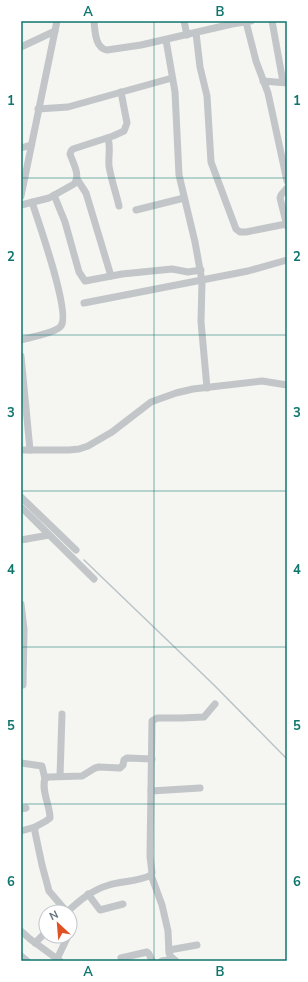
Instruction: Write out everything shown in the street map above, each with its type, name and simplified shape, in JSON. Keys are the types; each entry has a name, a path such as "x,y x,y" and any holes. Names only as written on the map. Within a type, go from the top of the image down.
{"street":[{"path":"21,196 57,21"},
{"path":"94,21 97,39 101,48 104,50 142,45 249,21 256,61 275,124 287,181"},
{"path":"184,21 187,35"},
{"path":"263,81 285,82 272,21"},
{"path":"21,47 55,31"},
{"path":"196,33 200,67 207,96 211,162 236,229 240,232 246,232 287,225 280,198 287,188"},
{"path":"166,40 176,105 178,166 201,270 201,322 207,388"},
{"path":"38,109 68,107 172,78"},
{"path":"111,276 86,193 77,179 70,151 79,146 108,138 124,131 127,116 121,92"},
{"path":"108,138 110,146 109,165 119,206"},
{"path":"21,148 31,145"},
{"path":"21,205 54,196 70,187 77,179"},
{"path":"54,196 65,222 76,262 83,280 88,281 111,276 172,269 188,272 201,270"},
{"path":"136,210 184,198"},
{"path":"21,340 57,329 63,321 62,304 57,283 32,202"},
{"path":"84,303 202,281 248,271 287,260"},
{"path":"21,356 30,450"},
{"path":"21,450 79,449 88,446 112,432 151,402 176,393 262,382 287,385"},
{"path":"21,497 76,550"},
{"path":"21,507 94,578"},
{"path":"21,540 49,535"},
{"path":"21,604 24,629 23,685"},
{"path":"175,960 171,957 169,950 168,931 162,905 151,876 152,719 204,717 215,704"},
{"path":"60,776 62,714"},
{"path":"45,779 49,776 82,776 97,767 120,768 123,765 124,760 127,758 152,759"},
{"path":"21,763 42,766 50,818 35,827 21,831"},
{"path":"151,791 200,788"},
{"path":"35,827 36,840 48,888 60,904"},
{"path":"76,904 88,894 110,885 151,876"},
{"path":"88,894 100,910 123,904"},
{"path":"22,933 59,960 65,944"},
{"path":"35,943 38,940"},
{"path":"169,950 197,945"},
{"path":"121,958 147,952 152,961"},
{"path":"21,956 27,961"},
{"path":"162,961 175,960"}],"waterway":[{"path":"84,560 214,685 287,759"}]}
